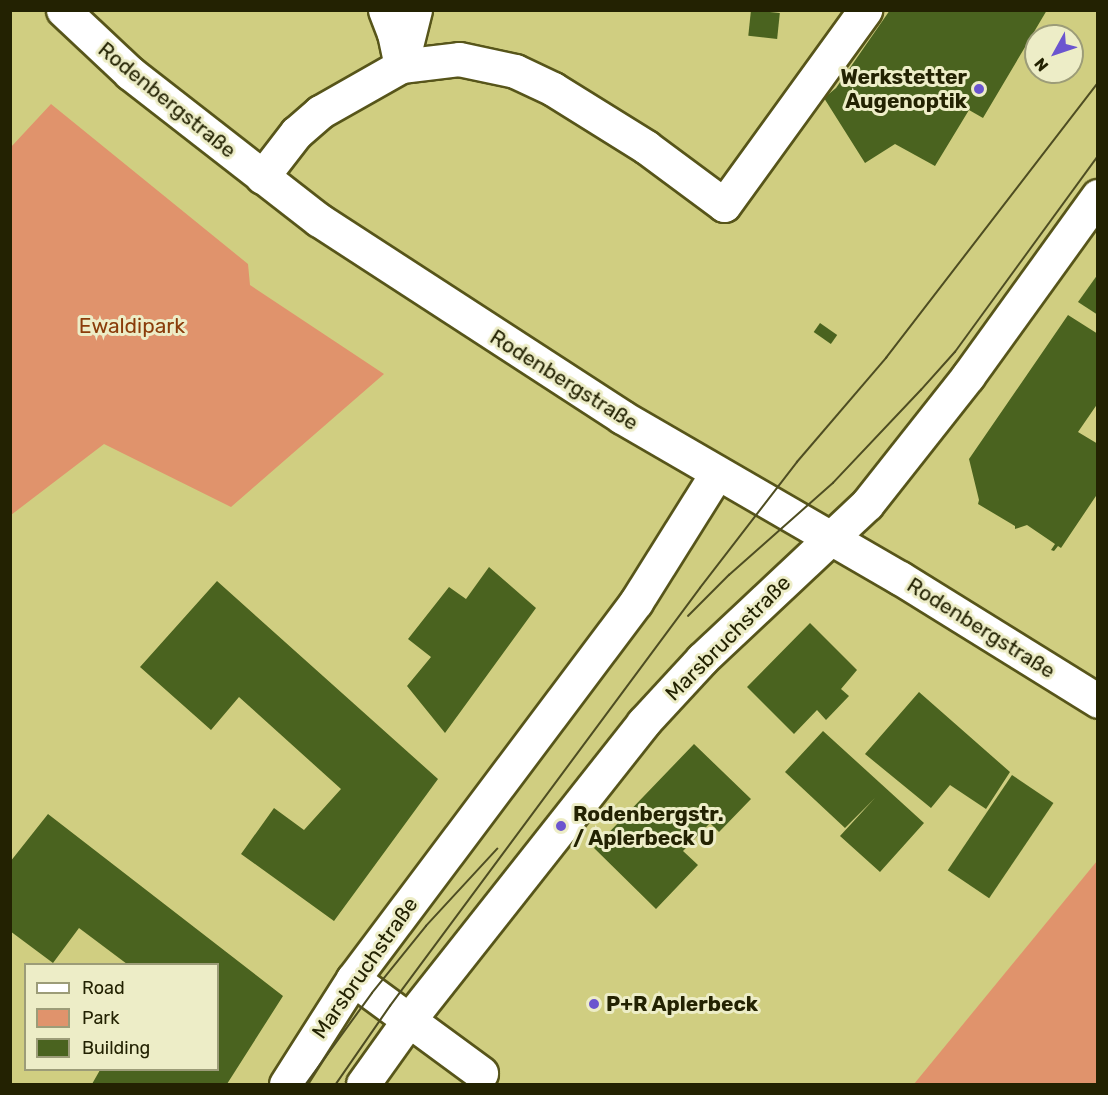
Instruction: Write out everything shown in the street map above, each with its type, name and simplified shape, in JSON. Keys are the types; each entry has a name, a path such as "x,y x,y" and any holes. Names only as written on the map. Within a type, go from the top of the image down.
{"street":[{"name":"Rodenbergstraße","path":"63,10 130,73 319,220 471,321 622,417 1016,649 1098,701"},
{"path":"385,10 394,33 400,66"},
{"path":"400,66 415,10"},
{"path":"262,177 296,133 320,112 400,66 459,59 515,71 554,89 646,147 724,205 865,10"},
{"name":"Marsbruchstraße","path":"363,1084 408,1021 643,723 702,659 867,504 968,376 1098,196"},
{"name":"Marsbruchstraße","path":"286,1084 353,980 636,602 717,473"},
{"path":"353,980 481,1073"}],"green space":[{"name":"Ewaldipark","path":"51,104 248,264 250,285 384,374 231,507 104,444 11,515 11,147"},
{"path":"1097,861 1097,1084 914,1084"}],"building":[{"path":"751,10 780,13 777,39 748,36"},
{"path":"890,10 1047,10 1039,24 1024,24 1024,49 983,118 969,110 935,166 895,144 865,163 824,98 836,88"},
{"path":"1098,274 1098,315 1078,302"},
{"path":"1068,315 1098,334 1098,403 1078,432 1098,444 1098,493 1061,548 1058,546 1054,551 1051,550 1055,544 1027,525 1015,529 1015,526 978,504 969,459"},
{"path":"820,323 837,335 831,344 814,332"},
{"path":"489,567 536,608 445,733 407,686 431,657 408,639 449,587 466,599"},
{"path":"217,581 438,779 334,921 241,854 274,808 304,830 341,789 239,697 211,730 140,667"},
{"path":"810,623 857,670 841,689 849,696 826,720 817,710 794,734 747,687"},
{"path":"919,692 1010,772 986,809 950,785 931,808 865,754"},
{"path":"823,731 924,823 880,872 840,836 875,798 845,828 785,772"},
{"path":"694,744 751,799 719,832 710,823 683,851 698,865 656,909 594,848"},
{"path":"1012,775 1053,803 989,898 948,870"},
{"path":"48,814 283,996 227,1084 92,1084 99,1071 219,1071 219,963 126,963 79,928 53,963 10,931 10,862"}],"tram line":[{"path":"336,1084 390,1006 700,588 797,462 886,358 1098,83"},
{"path":"688,616 729,575 833,483 955,352 1098,156"},
{"path":"306,1084 372,993 426,926 497,849"}],"place":[{"name":"Werkstetter Augenoptik","path":"979,89"},
{"name":"Rodenbergstr. / Aplerbeck U","path":"561,826"},
{"name":"P+R Aplerbeck","path":"594,1004"}]}
